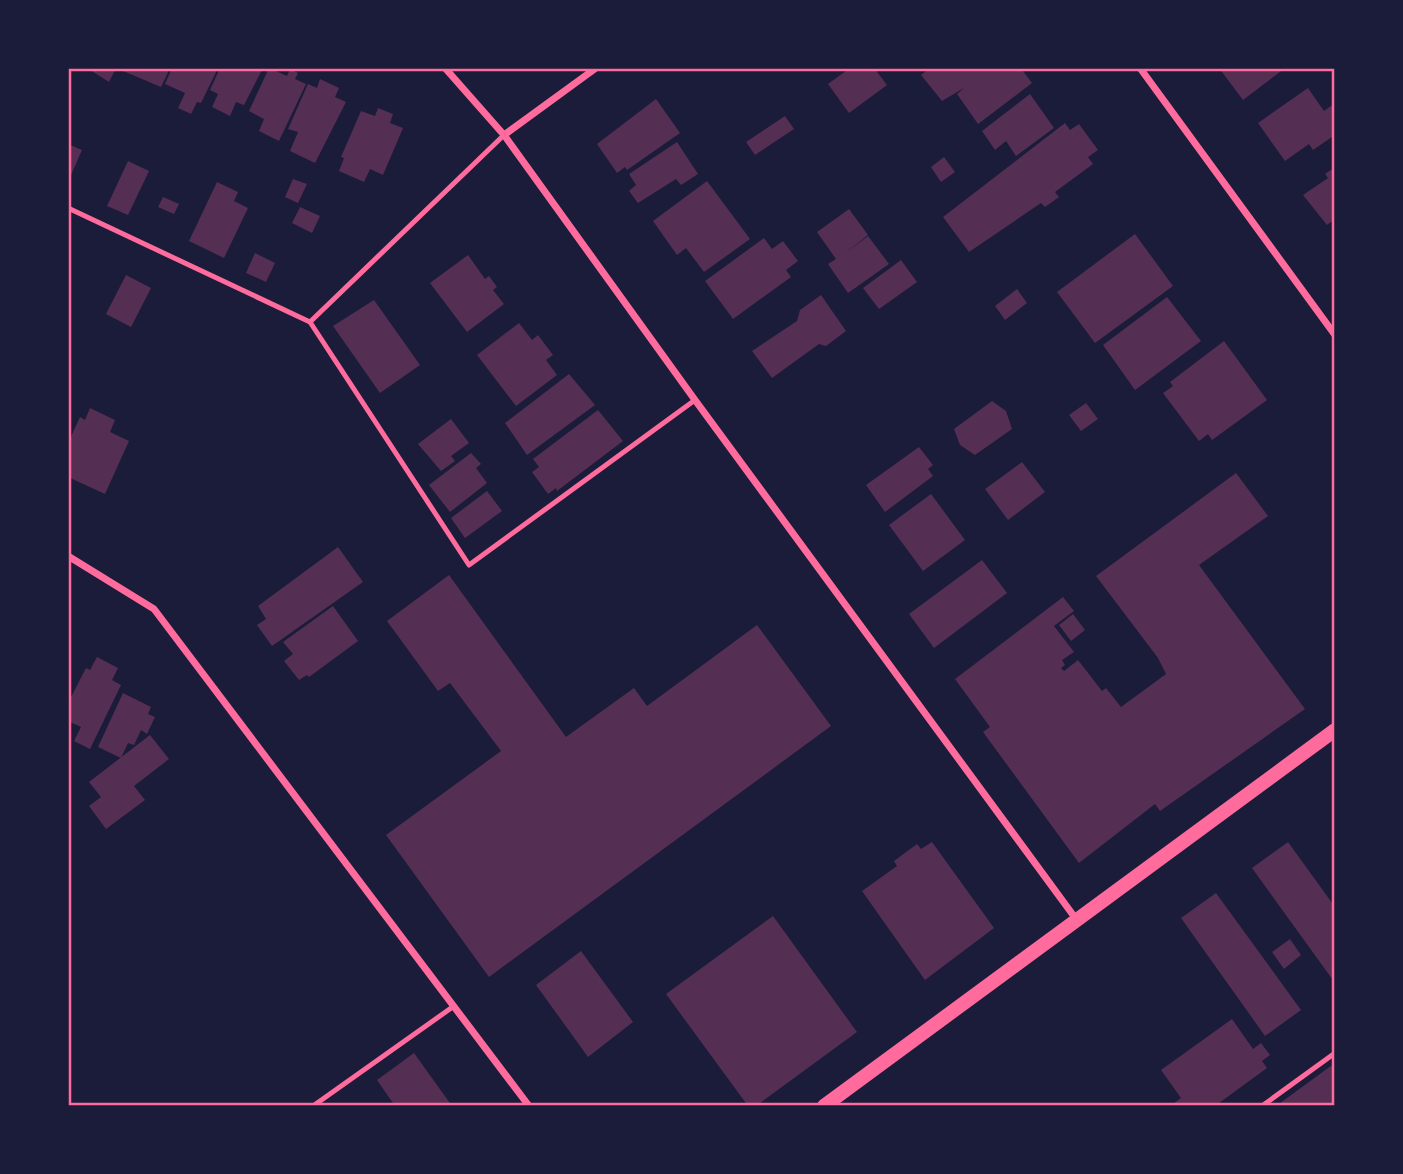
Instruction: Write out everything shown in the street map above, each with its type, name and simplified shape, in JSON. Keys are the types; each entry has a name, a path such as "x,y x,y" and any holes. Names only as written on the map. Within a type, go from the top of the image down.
{"main road":[{"path":"824,1106 1335,730"}],"street":[{"path":"444,68 504,135 1076,919"},
{"path":"504,135 596,68"},
{"path":"1140,68 1335,335"},
{"path":"68,556 154,610 529,1106"}],"lane":[{"path":"310,322 504,135"},
{"path":"68,208 310,322 469,565 695,400"},
{"path":"313,1106 454,1006"},
{"path":"1262,1106 1335,1053"}],"building":[{"path":"87,68 116,68 109,82"},
{"path":"124,68 170,68 161,87 123,71"},
{"path":"172,68 218,68 201,103 197,102 191,114 178,108 185,93 165,84"},
{"path":"220,68 263,68 244,105 236,102 230,116 212,107 218,94 210,90"},
{"path":"269,68 287,76 290,69 298,73 295,79 306,84 279,141 259,131 264,119 249,111"},
{"path":"850,68 874,68 887,85 849,113 828,84"},
{"path":"930,68 1027,68 1023,71 1032,83 978,124 957,94 964,88 942,101 921,75"},
{"path":"1219,68 1285,68 1243,100"},
{"path":"320,79 339,88 335,97 346,102 315,163 290,151 298,132 288,129 308,84 317,88"},
{"path":"1308,88 1324,111 1335,103 1335,135 1313,150 1309,144 1285,161 1258,123"},
{"path":"1030,94 1054,128 1016,156 1006,141 995,150 982,131"},
{"path":"656,99 680,133 627,170 625,167 617,173 597,144"},
{"path":"378,108 393,114 390,123 403,128 383,175 370,169 364,182 339,171 344,158 341,157 361,111 375,116"},
{"path":"785,116 794,129 755,155 746,142"},
{"path":"1065,123 1070,130 1079,124 1098,150 1088,157 1093,164 1055,192 1059,197 1045,207 1041,203 969,252 943,217"},
{"path":"677,142 698,174 681,185 676,179 638,203 629,191 636,185 629,174"},
{"path":"68,144 82,150 68,182"},
{"path":"944,157 955,172 941,182 931,167"},
{"path":"128,161 149,171 128,215 107,206"},
{"path":"1335,167 1335,219 1327,225 1303,195 1328,178 1325,174"},
{"path":"293,179 307,184 298,203 285,197"},
{"path":"707,181 750,239 704,272 686,248 677,255 653,221"},
{"path":"217,182 238,192 234,201 248,208 224,258 189,241"},
{"path":"163,197 179,204 174,214 158,207"},
{"path":"300,207 320,216 312,233 292,223"},
{"path":"849,209 868,235 844,254 868,236 889,264 848,293 828,264 836,259 817,232"},
{"path":"1135,234 1173,286 1095,343 1057,292"},
{"path":"764,238 772,249 783,241 798,261 786,270 791,277 733,319 705,281"},
{"path":"255,253 275,263 266,282 246,273"},
{"path":"468,255 485,279 489,276 497,287 493,290 504,304 467,332 430,283"},
{"path":"901,260 917,282 879,309 863,288"},
{"path":"126,275 151,288 131,327 106,314"},
{"path":"1017,289 1027,303 1005,320 995,306"},
{"path":"821,295 846,331 826,346 819,344 772,378 752,351 797,321 800,310"},
{"path":"1167,297 1201,341 1135,390 1103,345"},
{"path":"374,300 420,365 380,393 333,326"},
{"path":"519,323 532,340 538,335 553,355 546,360 557,375 516,406 477,355"},
{"path":"1224,341 1267,400 1212,440 1208,434 1199,441 1163,393 1173,386 1170,382"},
{"path":"569,374 595,405 527,455 505,423"},
{"path":"992,401 1006,411 1012,429 975,455 960,445 954,429"},
{"path":"1086,403 1098,419 1081,431 1069,415"},
{"path":"90,408 115,420 110,432 129,441 105,494 68,477 68,443 80,417 85,420"},
{"path":"598,410 623,441 557,491 556,488 548,494 532,472 539,467 533,459"},
{"path":"451,419 469,443 451,456 455,461 441,471 418,444"},
{"path":"919,447 933,465 928,469 933,476 885,512 866,485"},
{"path":"471,453 481,464 476,468 487,483 450,512 429,485"},
{"path":"1022,462 1045,492 1008,520 985,489"},
{"path":"1236,473 1268,516 1199,565 1305,709 1160,811 1155,804 1079,863 983,732 990,727 955,679 1063,597 1074,611 1054,626 1074,652 1062,660 1065,665 1061,668 1064,671 1078,660 1102,691 1106,688 1121,707 1166,674 1158,658 1096,576"},
{"path":"487,491 502,511 465,538 451,518"},
{"path":"931,494 965,540 923,571 889,525"},
{"path":"338,547 363,582 272,646 257,625 266,619 258,606"},
{"path":"982,560 1007,593 934,648 909,614"},
{"path":"449,575 566,737 634,688 647,706 757,625 831,726 489,977 386,835 501,751 450,683 438,691 387,621"},
{"path":"333,606 358,641 309,677 307,675 299,680 284,661 293,654 283,642"},
{"path":"1073,614 1085,630 1071,641 1059,625"},
{"path":"97,657 118,668 112,680 121,685 90,749 74,741 81,727 68,721 68,703 86,668 90,670"},
{"path":"123,693 151,707 148,714 155,717 147,734 141,730 134,745 128,743 121,758 98,747"},
{"path":"150,735 169,759 134,786 145,800 106,829 89,806 101,797 89,782"},
{"path":"932,842 994,928 925,980 862,891 897,866 894,861 917,844 921,849"},
{"path":"1288,842 1335,907 1335,983 1252,868"},
{"path":"1216,893 1301,1010 1265,1036 1181,918"},
{"path":"773,916 857,1032 756,1106 748,1106 666,994"},
{"path":"1290,939 1301,955 1284,969 1272,952"},
{"path":"581,951 633,1022 588,1057 536,985"},
{"path":"1232,1019 1253,1049 1261,1043 1270,1055 1262,1061 1267,1068 1215,1106 1170,1106 1181,1098 1161,1070"},
{"path":"414,1053 452,1106 395,1106 377,1080"},
{"path":"1335,1063 1335,1106 1276,1106"}]}
